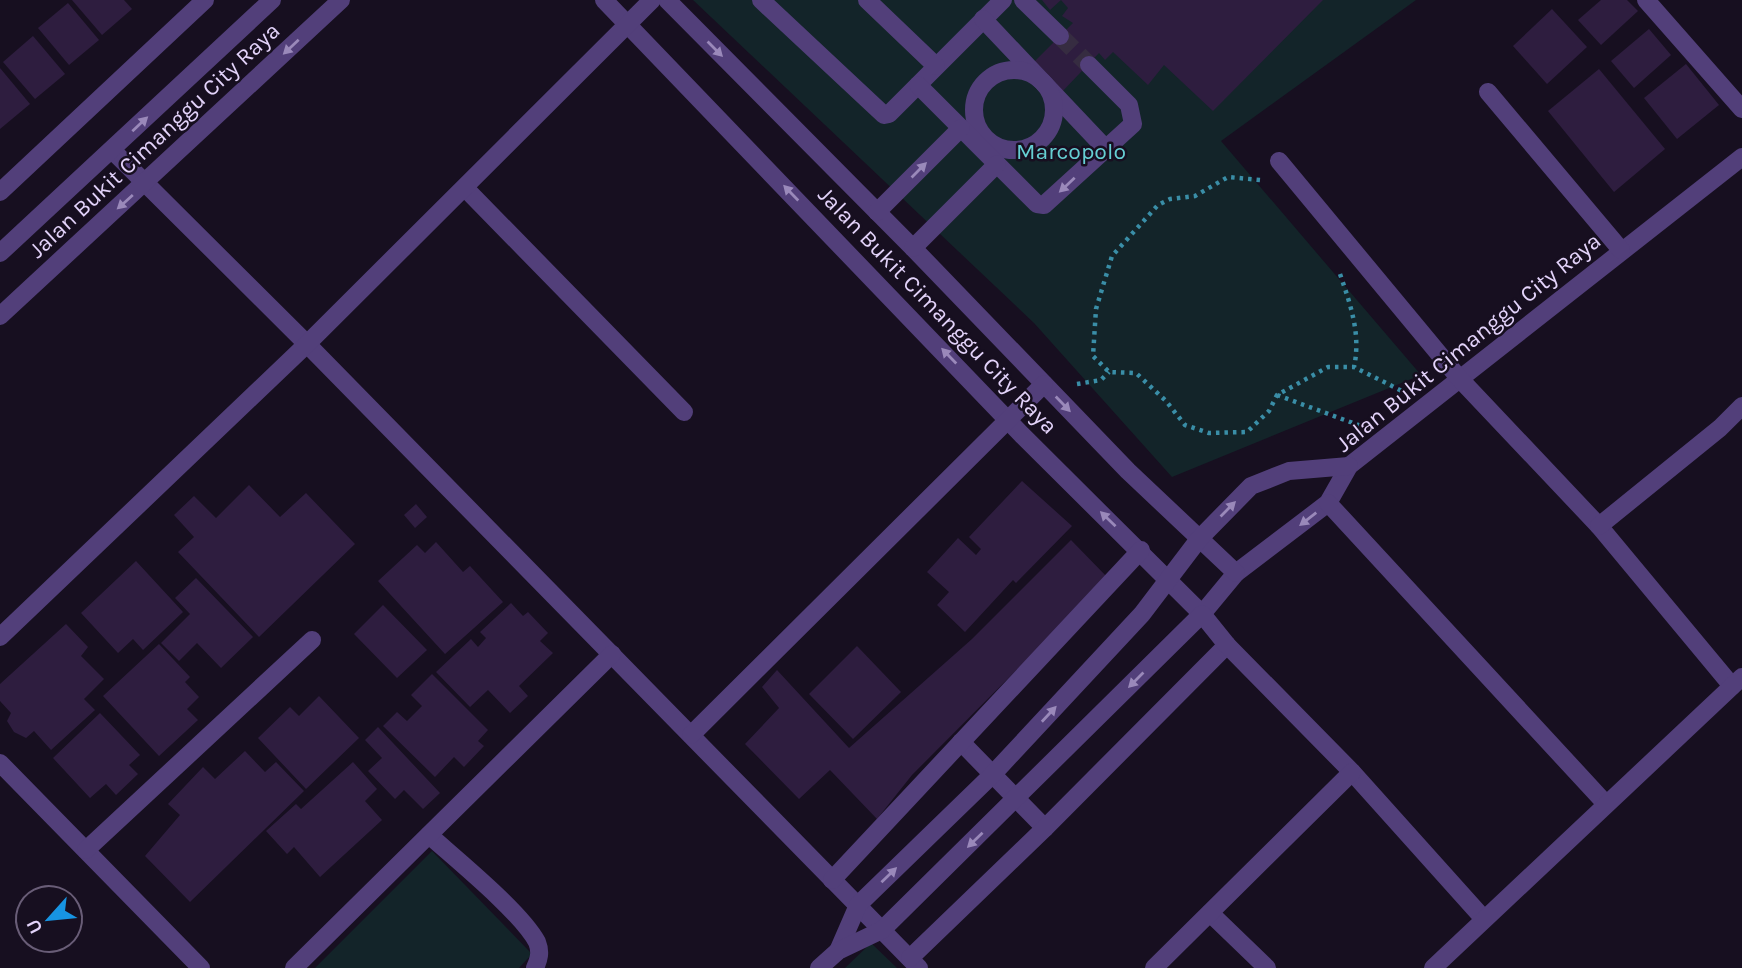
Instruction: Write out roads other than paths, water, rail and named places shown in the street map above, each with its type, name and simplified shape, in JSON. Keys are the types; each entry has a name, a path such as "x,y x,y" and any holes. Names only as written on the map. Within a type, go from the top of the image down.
{"street":[{"path":"0,192 205,0"},
{"name":"Jalan Bukit Cimanggu City Raya","path":"0,253 272,0"},
{"name":"Jalan Bukit Cimanggu City Raya","path":"0,316 341,0"},
{"name":"Jalan Bukit Cimanggu City Raya","path":"604,0 1022,435 1202,614 1236,573 1328,503 1349,466 1621,250 1742,158"},
{"path":"0,637 307,344 652,0"},
{"name":"Jalan Bukit Cimanggu City Raya","path":"667,0 913,248 1049,390 1236,573"},
{"path":"761,0 880,113 889,114 1003,0"},
{"path":"867,0 936,66"},
{"path":"1023,0 1060,36"},
{"path":"1646,0 1742,109"},
{"path":"983,19 1106,149"},
{"path":"918,85 961,128 982,142 1007,150 1031,146 1041,139 1053,118 1054,106 1043,82 1020,70 1008,70 986,82 974,104 974,117 982,142 997,164 1037,204 1044,205 1133,124 1129,105 1089,65"},
{"path":"1488,92 1621,250"},
{"path":"877,212 961,128"},
{"path":"112,150 307,344 915,963 1227,645"},
{"path":"1279,161 1459,378 1599,526 1737,681 1433,968"},
{"path":"913,248 997,164"},
{"path":"465,188 684,412"},
{"path":"691,735 1009,419 1049,390"},
{"path":"1599,526 1742,406"},
{"path":"838,951 858,905 992,775 1142,614 1199,539 1251,486 1289,471 1349,466"},
{"path":"1328,503 1606,804"},
{"path":"832,880 1141,551"},
{"path":"819,968 838,951 882,930 1202,614 1227,645 1352,772 1483,918"},
{"path":"86,850 312,640"},
{"path":"294,968 612,654"},
{"path":"961,742 1045,828"},
{"path":"0,763 201,968"},
{"path":"1154,968 1352,772"},
{"path":"429,835 521,920 537,943 540,956 536,968"},
{"path":"1210,913 1267,968"}],"tunnel":[{"path":"1060,36 1089,65"}],"park label":[{"name":"Marcopolo","path":"1071,151"}]}
